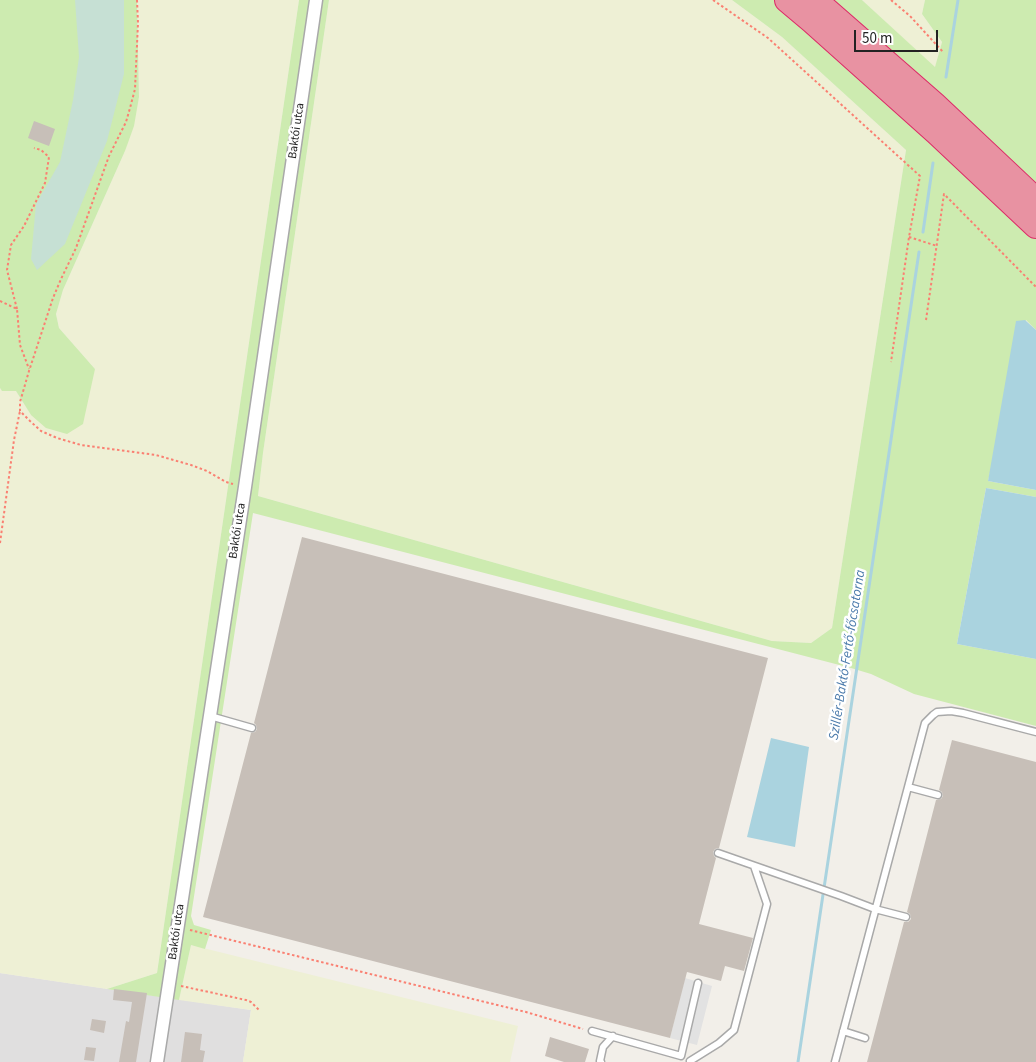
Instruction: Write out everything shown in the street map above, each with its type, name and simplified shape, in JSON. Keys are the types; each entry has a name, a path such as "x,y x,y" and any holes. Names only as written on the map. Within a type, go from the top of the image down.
{"highway":[{"path":"787,0 812,20 936,132 1036,226"},
{"path":"815,0 934,104 1036,200"}],"street":[{"name":"Baktói utca","path":"157,1062 245,487 316,0"}],"lane":[{"path":"835,1062 926,723 937,712 951,711 1036,732"},
{"path":"210,716 252,728"},
{"path":"908,787 938,795"},
{"path":"718,854 875,909 906,916"},
{"path":"592,1031 681,1056 690,1061 720,1044 734,1030 767,904 754,866"},
{"path":"681,1056 698,983"},
{"path":"843,1031 864,1038"},
{"path":"601,1062 603,1047 613,1036"}],"path":[{"path":"0,542 20,402 29,371 53,298 76,248 109,156 126,122 135,90 138,24 137,0"},
{"path":"713,0 768,38 920,176 890,362"},
{"path":"891,0 910,16 943,52"},
{"path":"29,371 20,345 17,309 7,270 11,245 24,226 45,184 48,157 41,150 34,148"},
{"path":"926,320 944,194 1036,287"},
{"path":"909,237 937,246"},
{"path":"0,301 17,309"},
{"path":"20,411 41,431 57,438 81,445 156,455 208,471 226,482 245,487"},
{"path":"178,927 526,1012 592,1031"},
{"path":"169,983 246,1000 251,1002 260,1012"}],"shaded area":[{"path":"0,973 251,1010 243,1062 0,1062"},
{"path":"685,978 712,986 697,1045 670,1038"}],"green space":[{"path":"0,0 137,0 139,97 134,126 125,151 63,290 56,314 59,328 95,369 83,424 67,434 46,428 31,415 16,391 2,391 0,388"},
{"path":"75,0 124,0 124,74 107,141 65,244 37,270 31,259 36,204 60,162 73,100 79,57"},
{"path":"137,0 299,0 157,973 107,989 0,973 0,388 3,391 16,391 31,415 95,369 59,328 56,314 63,290 125,151 139,97"},
{"path":"299,0 329,0 258,496 772,641 811,643 832,628 906,150 782,37 732,0 862,0 935,67 942,42 922,14 925,0 1036,0 1036,330 1026,320 988,481 1036,490 1036,497 986,488 957,644 1036,659 1036,726 914,694 871,674 851,668 253,513 191,916 194,925 211,930 205,949 191,945 179,1000 107,989 157,973"},
{"path":"329,0 732,0 782,37 906,150 832,628 811,643 772,641 258,496"},
{"path":"862,0 925,0 922,14 942,42 935,68"},
{"path":"191,945 518,1026 510,1062 243,1062 251,1010 179,1000"}],"water":[{"path":"1025,320 1036,330 1036,490 988,481 1016,321"},
{"path":"986,488 1036,497 1036,659 957,644"},
{"path":"771,738 809,747 795,847 747,837"}],"building":[{"path":"34,121 55,129 49,146 28,138"},
{"path":"302,537 768,658 719,848 713,852 716,858 699,924 753,938 744,971 725,966 721,981 687,972 670,1038 203,917 251,733 257,729 254,723"},
{"path":"952,740 1036,762 1036,1062 867,1062 904,922 908,922 911,919 910,914 907,912 936,800 941,799 943,796 939,790"},
{"path":"114,989 147,993 136,1062 119,1062 126,1021 129,1022 132,1002 113,1000"},
{"path":"92,1019 106,1021 104,1033 90,1030"},
{"path":"185,1032 202,1034 200,1050 205,1051 203,1062 181,1062"},
{"path":"550,1037 589,1049 585,1062 564,1062 545,1056"},
{"path":"86,1047 96,1048 94,1061 84,1060"}],"waterway":[{"name":"Szillér-Baktó-Fertő-főcsatorna","path":"946,77 958,0"},
{"name":"Szillér-Baktó-Fertő-főcsatorna","path":"923,232 933,163"},
{"name":"Szillér-Baktó-Fertő-főcsatorna","path":"798,1062 919,252"}]}
